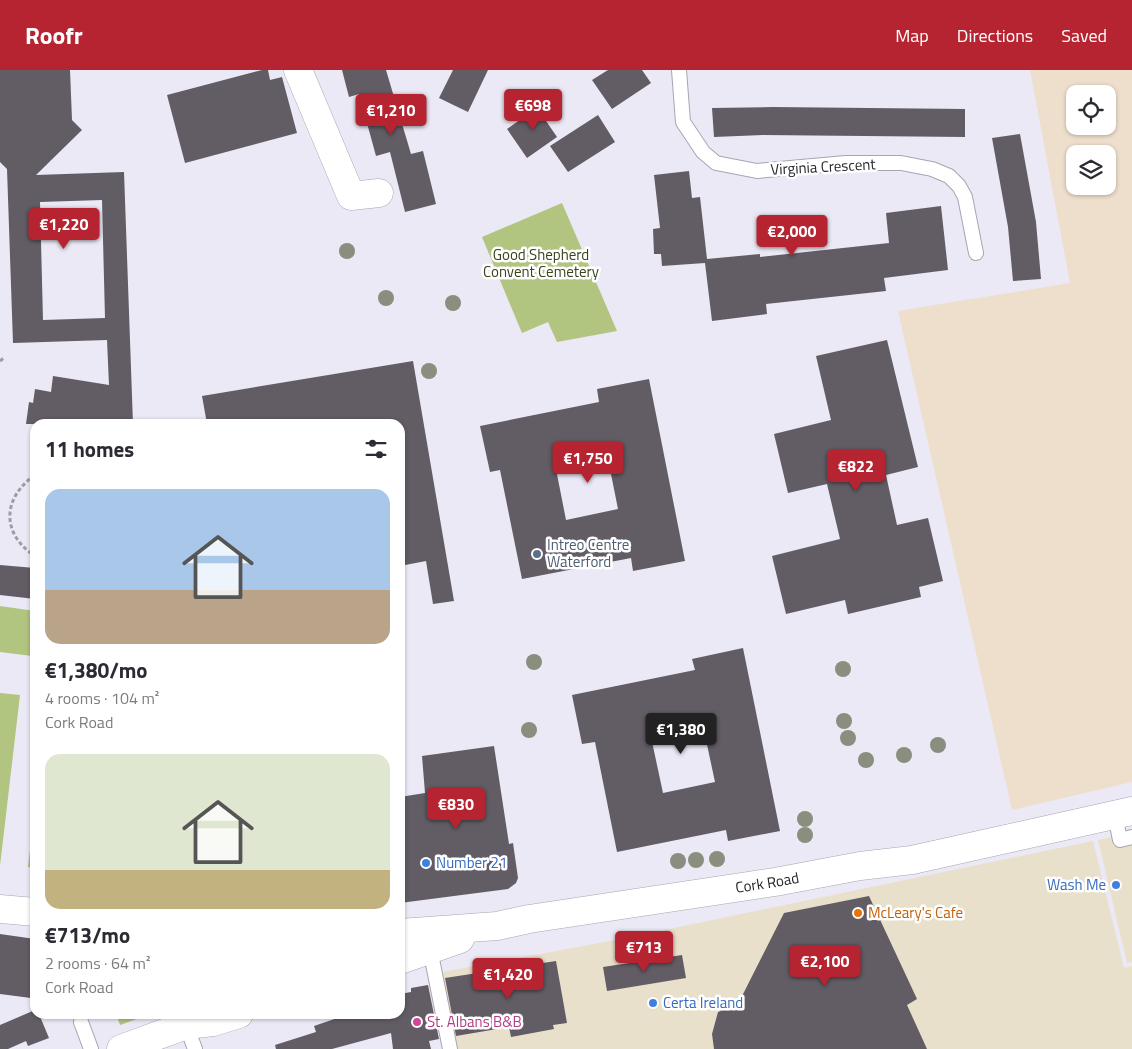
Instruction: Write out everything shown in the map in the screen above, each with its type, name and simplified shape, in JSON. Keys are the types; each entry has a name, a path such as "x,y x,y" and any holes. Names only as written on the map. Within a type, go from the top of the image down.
{"main road":[{"path":"298,70 351,196 379,193"},
{"name":"Cork Road","path":"405,933 497,926 530,919 775,882 860,866 912,860 1124,813"},
{"path":"0,909 30,912"},
{"path":"405,958 497,926"},
{"path":"121,1049 223,1019"}],"lane":[{"name":"Virginia Crescent","path":"679,70 683,122 703,152 716,163 757,171 846,163 901,164 932,169 949,176 966,197 976,253"},
{"path":"1124,813 1120,840 1132,837"},
{"path":"430,949 450,1049"},
{"path":"81,1022 91,1049"}],"path":[{"path":"0,361 5,357"},
{"path":"30,478 23,483 14,495 10,509 10,523 15,537 24,549 30,553"}],"shaded area":[{"path":"1030,70 1132,70 1132,782 1012,810 898,311 1070,283"},
{"path":"1132,832 1132,962 1127,963 1098,840"},
{"path":"1093,841 1124,968 1132,966 1132,1049 442,1049 432,974 626,938"}],"green space":[{"name":"Good Shepherd Convent Cemetery","path":"562,203 617,331 557,342 548,322 522,333 482,237"},
{"path":"0,606 30,610 30,656 0,652"},
{"path":"0,693 20,695 0,866"},
{"path":"30,850 30,867 28,867"},
{"path":"118,1019 137,1019 120,1025"}],"building":[{"path":"0,70 70,70 72,120 82,130 36,175 124,172 133,419 30,419 30,424 26,424 29,402 33,403 35,389 51,392 53,376 109,385 107,340 13,343 7,169 0,162","holes":["102,200 105,318 43,320 40,202"]},
{"path":"268,70 270,80 282,77 297,133 185,163 167,95"},
{"path":"342,70 386,70 411,154 423,151 436,204 405,212 390,152 376,156 359,94 349,97"},
{"path":"453,70 488,70 468,112 439,98"},
{"path":"608,70 642,70 651,83 612,109 592,80"},
{"path":"553,97 544,118 557,137 527,158 507,129"},
{"path":"712,108 965,109 965,137 763,135 714,137"},
{"path":"598,115 615,142 568,172 550,146"},
{"path":"1020,134 1036,222 1041,279 1013,281 1008,227 992,138"},
{"path":"689,171 692,198 700,197 707,259 760,254 760,257 889,243 886,213 941,206 948,270 884,278 886,291 766,304 767,314 712,321 705,263 662,266 661,254 654,254 653,229 660,228 654,175"},
{"path":"887,340 918,467 886,475 897,525 928,518 943,581 919,587 921,597 848,614 845,600 786,614 772,556 840,539 827,484 788,493 774,434 831,420 816,356"},
{"path":"413,361 454,601 433,604 426,561 405,565 405,419 206,419 202,396"},
{"path":"649,379 685,561 633,571 631,558 522,579 500,470 490,472 480,426 599,402 597,389","holes":["607,454 618,509 566,520 555,464"]},
{"path":"0,565 30,568 30,598 0,595"},
{"path":"743,648 780,831 728,841 726,830 617,852 595,742 582,744 572,695 695,670 692,659","holes":["703,726 715,782 663,793 651,737"]},
{"path":"494,746 509,844 513,843 518,878 516,883 508,889 405,902 405,796 425,793 422,756"},
{"path":"869,896 917,999 907,1005 927,1049 714,1049 712,1034 718,1012 738,1004 784,913"},
{"path":"0,934 30,938 30,998 0,994"},
{"path":"682,955 686,978 607,991 603,967"},
{"path":"556,961 567,1023 553,1025 554,1029 511,1037 509,1027 456,1036 445,978"},
{"path":"428,985 439,1039 429,1041 431,1049 393,1049 391,1033 332,1049 276,1049 275,1045 316,1032 314,1026 334,1019 405,1019 405,993 411,992 411,988"},
{"path":"30,1012 30,1019 41,1019 49,1038 28,1046 26,1041 8,1049 0,1049 0,1025"}],"place":[{"name":"Intreo Centre Waterford","path":"537,554"},
{"name":"Number 21","path":"426,863"},
{"name":"Wash Me","path":"1116,885"},
{"name":"McLeary's Cafe","path":"858,913"},
{"name":"Certa Ireland","path":"653,1003"},
{"name":"St. Albans B&B","path":"417,1022"}]}
